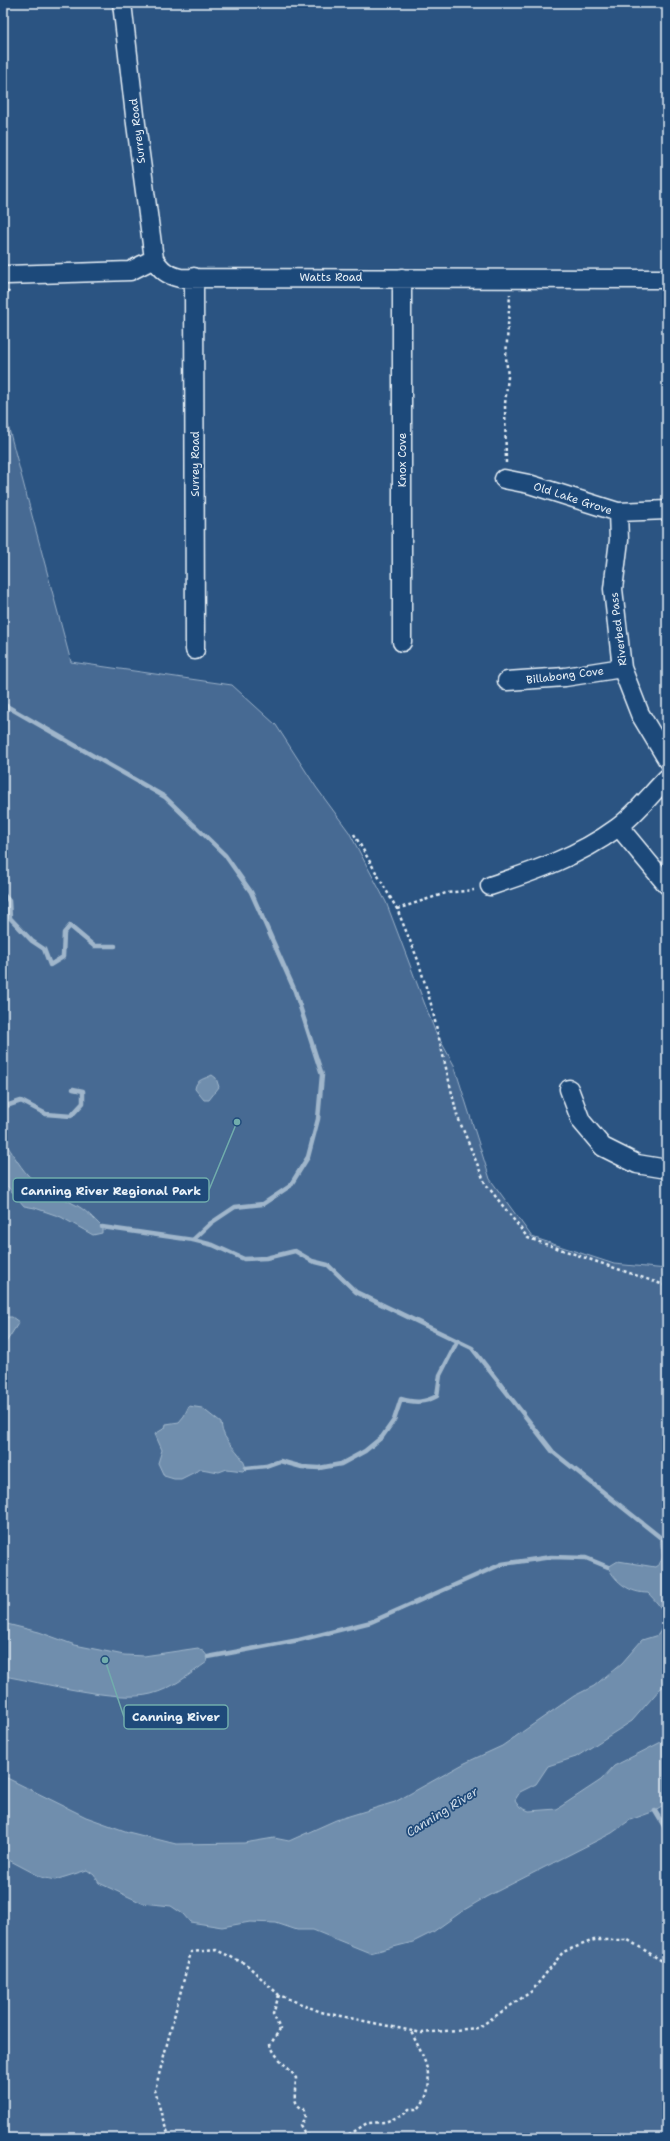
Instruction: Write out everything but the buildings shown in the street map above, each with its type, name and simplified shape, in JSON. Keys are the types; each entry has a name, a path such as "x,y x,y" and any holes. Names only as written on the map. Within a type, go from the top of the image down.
{"street":[{"name":"Surrey Road","path":"122,3 154,259"},
{"path":"6,275 130,271 154,259"},
{"name":"Watts Road","path":"154,259 161,269 170,275 194,277 667,279"},
{"name":"Surrey Road","path":"194,277 196,650"},
{"name":"Knox Cove","path":"402,278 402,642"},
{"name":"Old Lake Grove","path":"504,479 529,484 618,512 667,510"},
{"name":"Riverbed Pass","path":"618,512 619,540 613,589 622,668 640,714 667,759"},
{"name":"Billabong Cove","path":"507,681 565,677 622,668"},
{"path":"490,886 528,873 585,849 619,827 667,778"},
{"path":"619,827 667,886"},
{"path":"569,1089 581,1121 603,1147 637,1164 667,1169"}],"path":[{"path":"504,479 507,451 505,404 508,377 506,357 510,322 510,278"},
{"path":"354,834 397,909 418,960 431,1004 457,1115 485,1183 528,1238 667,1286"},
{"path":"397,909 446,894 490,886"},
{"path":"170,2138 162,2117 156,2090 191,1952 216,1950 246,1964 279,1995 321,2012 422,2033 478,2028 532,1991 563,1952 594,1940 628,1940 667,1964"},
{"path":"279,1995 273,2014 280,2029 270,2045 277,2059 289,2068 296,2078 294,2098 299,2107 304,2109 306,2118 300,2125 310,2138"},
{"path":"337,2138 352,2133 367,2123 385,2122 403,2115 409,2109 418,2109 424,2102 430,2076 425,2059 410,2030"}],"shaded area":[{"path":"3,203 7,275 6,418 71,662 232,685 276,725 316,787 349,832 386,902 435,1031 454,1065 490,1179 532,1237 614,1264 667,1269 667,2138 3,2138"}],"water":[{"path":"212,1075 216,1078 219,1087 209,1100 204,1100 195,1089 199,1081"},
{"path":"3,1140 21,1166 34,1181 86,1211 102,1227 102,1233 93,1235 61,1217 35,1208 24,1206 3,1181"},
{"path":"3,1317 12,1317 19,1322 5,1344 5,1347 3,1347"},
{"path":"189,1406 202,1408 221,1423 225,1437 244,1462 246,1468 243,1471 227,1469 219,1472 201,1469 181,1479 174,1479 164,1476 158,1463 162,1450 155,1434 165,1428 166,1424 179,1422"},
{"name":"Canning River","path":"667,1535 667,1684 660,1689 632,1721 576,1757 548,1766 536,1784 520,1792 515,1800 520,1807 529,1811 557,1809 601,1780 614,1766 667,1739 667,1804 655,1811 630,1820 612,1833 486,1897 464,1910 433,1932 413,1942 370,1953 313,1930 297,1930 276,1923 250,1922 222,1927 190,1922 183,1914 171,1906 142,1903 99,1883 94,1875 87,1870 55,1880 41,1877 3,1857 3,1776 86,1817 128,1832 176,1844 244,1843 274,1838 289,1841 336,1820 395,1802 465,1763 502,1746 574,1696 594,1686 622,1663 642,1640 658,1635 662,1628 664,1617 663,1612 657,1603 648,1593 641,1593 624,1586 615,1578 608,1567 618,1561 655,1567 659,1564 662,1557 661,1538"},
{"path":"3,1623 39,1632 75,1645 124,1655 144,1656 198,1648 208,1657 207,1662 180,1681 159,1692 136,1696 119,1696 78,1691 3,1676"}],"waterway":[{"path":"3,704 165,797 225,855 251,892 295,991 322,1075 318,1119 308,1157 290,1186 263,1204 235,1207 211,1223 193,1240"},
{"path":"3,894 9,901 10,918 32,941 44,949 50,965 63,957 64,933 70,926 94,946 115,946"},
{"path":"3,1107 21,1101 46,1114 71,1116 83,1103 83,1091 73,1089"},
{"path":"102,1227 193,1240 213,1245 244,1259 266,1258 295,1251 312,1261 328,1265 356,1292 472,1348 553,1452 661,1538"},
{"path":"246,1468 266,1466 280,1461 302,1467 319,1468 341,1464 365,1451 382,1437 394,1420 401,1399 419,1402 437,1396 440,1375 458,1340"},
{"path":"208,1657 299,1640 371,1622 502,1564 551,1557 586,1558 608,1567"},
{"path":"655,1811 667,1831"}],"place":[{"name":"Canning River Regional Park","path":"237,1122"},
{"name":"Canning River","path":"105,1660"}]}
